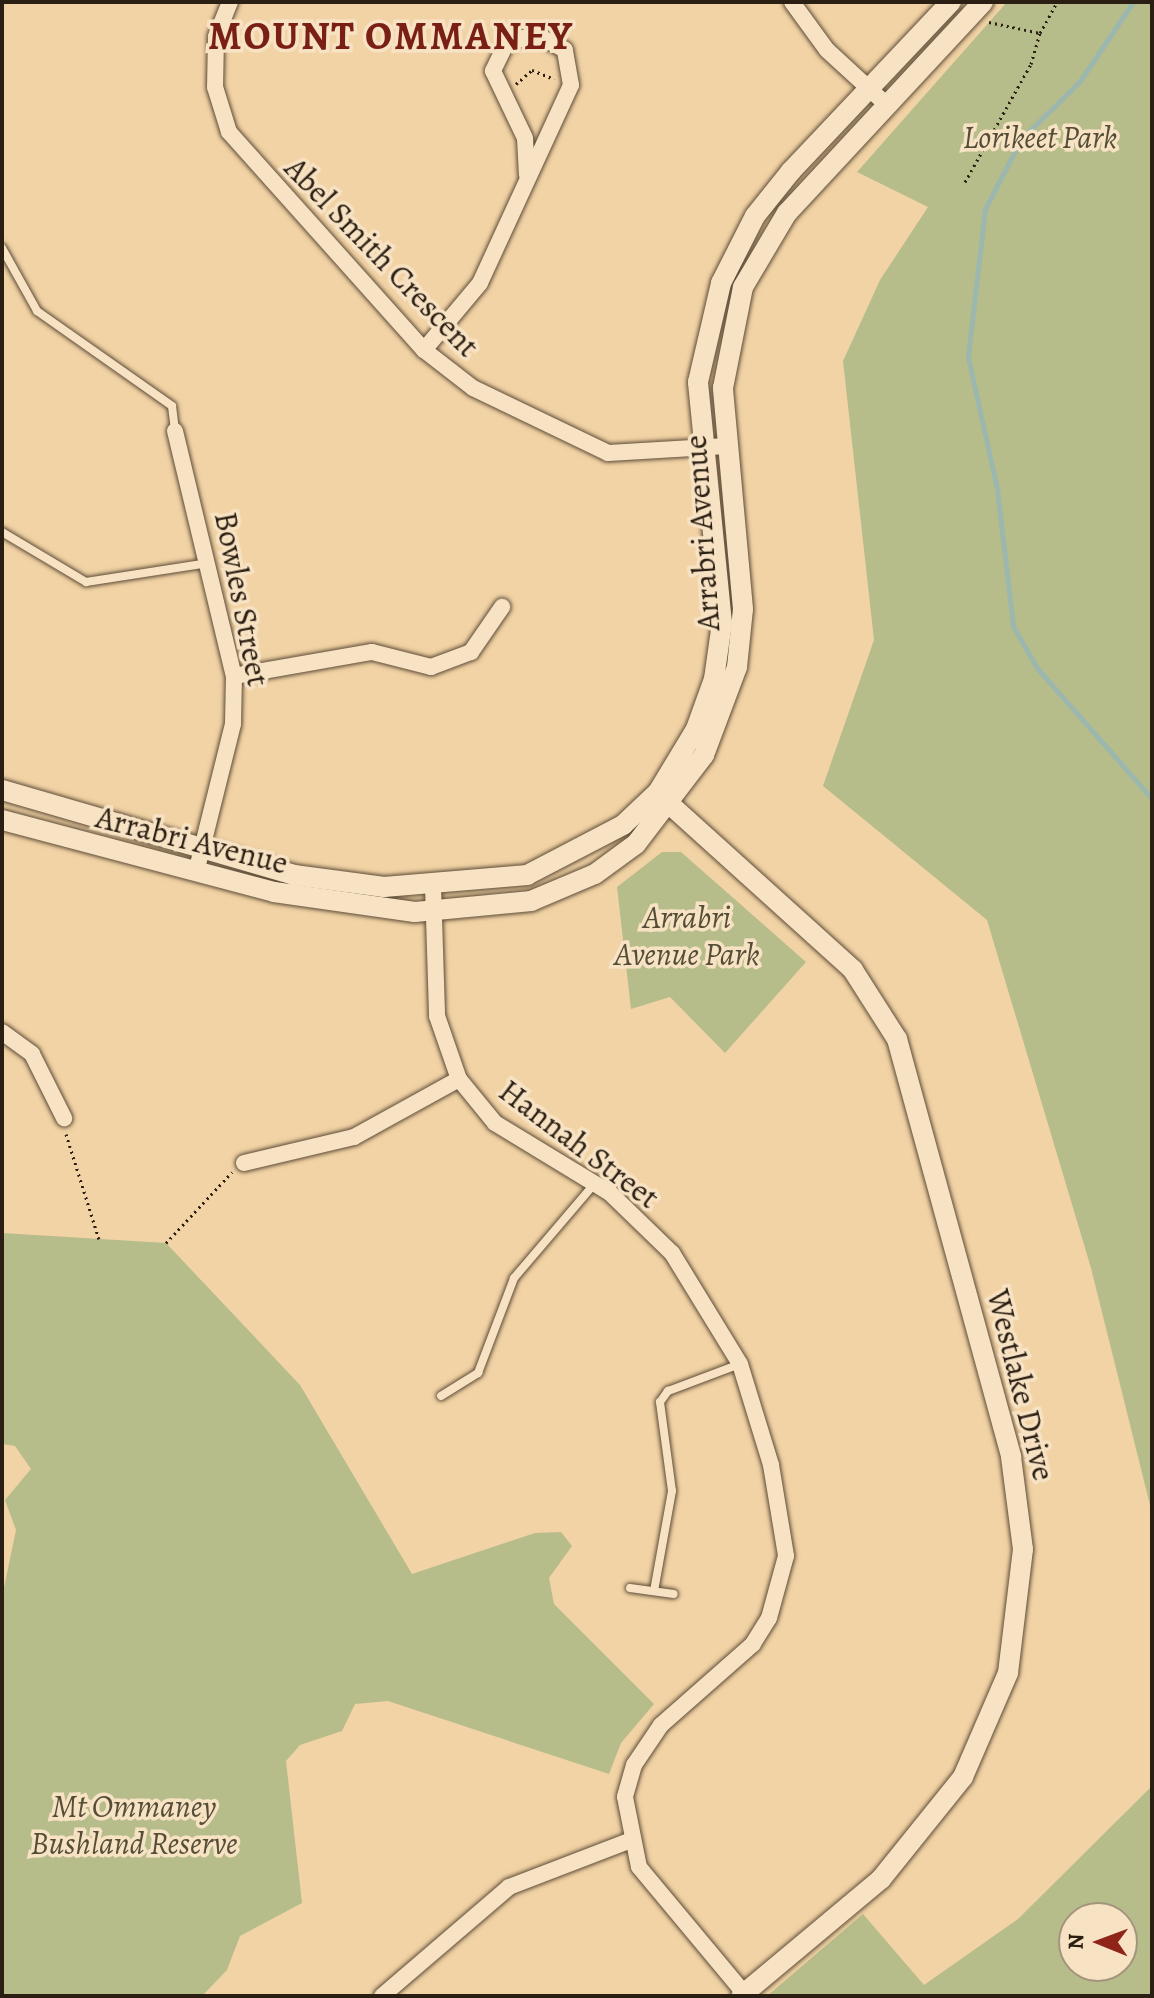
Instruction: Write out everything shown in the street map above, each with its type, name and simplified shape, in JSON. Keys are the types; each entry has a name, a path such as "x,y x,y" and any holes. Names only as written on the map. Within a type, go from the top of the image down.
{"street":[{"name":"Abel Smith Crescent","path":"230,2 216,37 215,87 229,132 424,350 473,388 608,453 727,446"},
{"path":"792,2 888,106"},
{"name":"Arrabri Avenue","path":"9,793 308,877 433,886 527,875 577,855 664,800 696,729 722,623 698,382 721,283 755,216 951,2"},
{"name":"Arrabri Avenue","path":"4,826 327,903 435,911 502,907 557,892 636,844 664,800 715,734 737,667 743,609 727,446 724,365 751,268 787,213 888,106 984,12"},
{"path":"424,350 474,293 571,85 563,46 530,34 509,41 495,60 501,97 523,131 527,175"},
{"name":"Bowles Street","path":"175,431 211,562 234,676 233,724 196,872"},
{"path":"234,676 372,652 431,667 471,652 502,607"},
{"path":"4,826 9,793"},
{"name":"Westlake Drive","path":"664,800 853,970 897,1039 1011,1457 1023,1549 1008,1673 963,1777 881,1879 743,1995"},
{"name":"Hannah Street","path":"433,886 437,1016 459,1079 495,1123 595,1183 672,1253 740,1364 779,1496 784,1574 753,1644 643,1748 627,1782 629,1841 648,1882 743,1995"},
{"path":"2,1032 32,1054 64,1118"},
{"path":"244,1163 354,1137 459,1079"},
{"path":"382,1996 509,1887 629,1841"}],"lane":[{"path":"2,248 37,311 172,406 175,431"},
{"path":"2,532 86,582 211,562"},
{"path":"441,1396 478,1373 514,1278 595,1183"},
{"path":"654,1591 672,1491 660,1402 668,1391 740,1364"},
{"path":"630,1588 674,1594"}],"path":[{"path":"965,182 1031,64 1040,33 1057,2"},
{"path":"984,12 1040,33"},
{"path":"501,97 532,70 571,85"},
{"path":"64,1118 99,1239"},
{"path":"166,1243 244,1163"}],"green space":[{"name":"Lorikeet Park","path":"1007,2 1152,2 1152,1513 1091,1268 987,920 823,786 874,640 843,361 880,280 928,207 857,172"},
{"name":"Arrabri Avenue Park","path":"662,852 681,852 806,962 725,1053 670,997 631,1009 617,887"},
{"name":"Mt Ommaney Bushland Reserve","path":"2,1233 166,1243 300,1385 412,1574 535,1533 561,1532 572,1546 549,1578 554,1604 654,1704 621,1743 609,1774 388,1701 355,1704 342,1731 300,1745 286,1761 302,1903 240,1936 227,1970 203,1995 2,1996 2,1597 16,1530 5,1500 31,1469 15,1446 2,1444"},
{"path":"1152,1786 1152,1996 767,1996 863,1914 924,1985 1018,1919"}],"waterway":[{"path":"1133,2 1080,81 1021,139 985,209 968,357 997,489 1013,626 1037,668 1152,799"}],"district":[{"name":"MOUNT OMMANEY","path":"391,36"}]}
